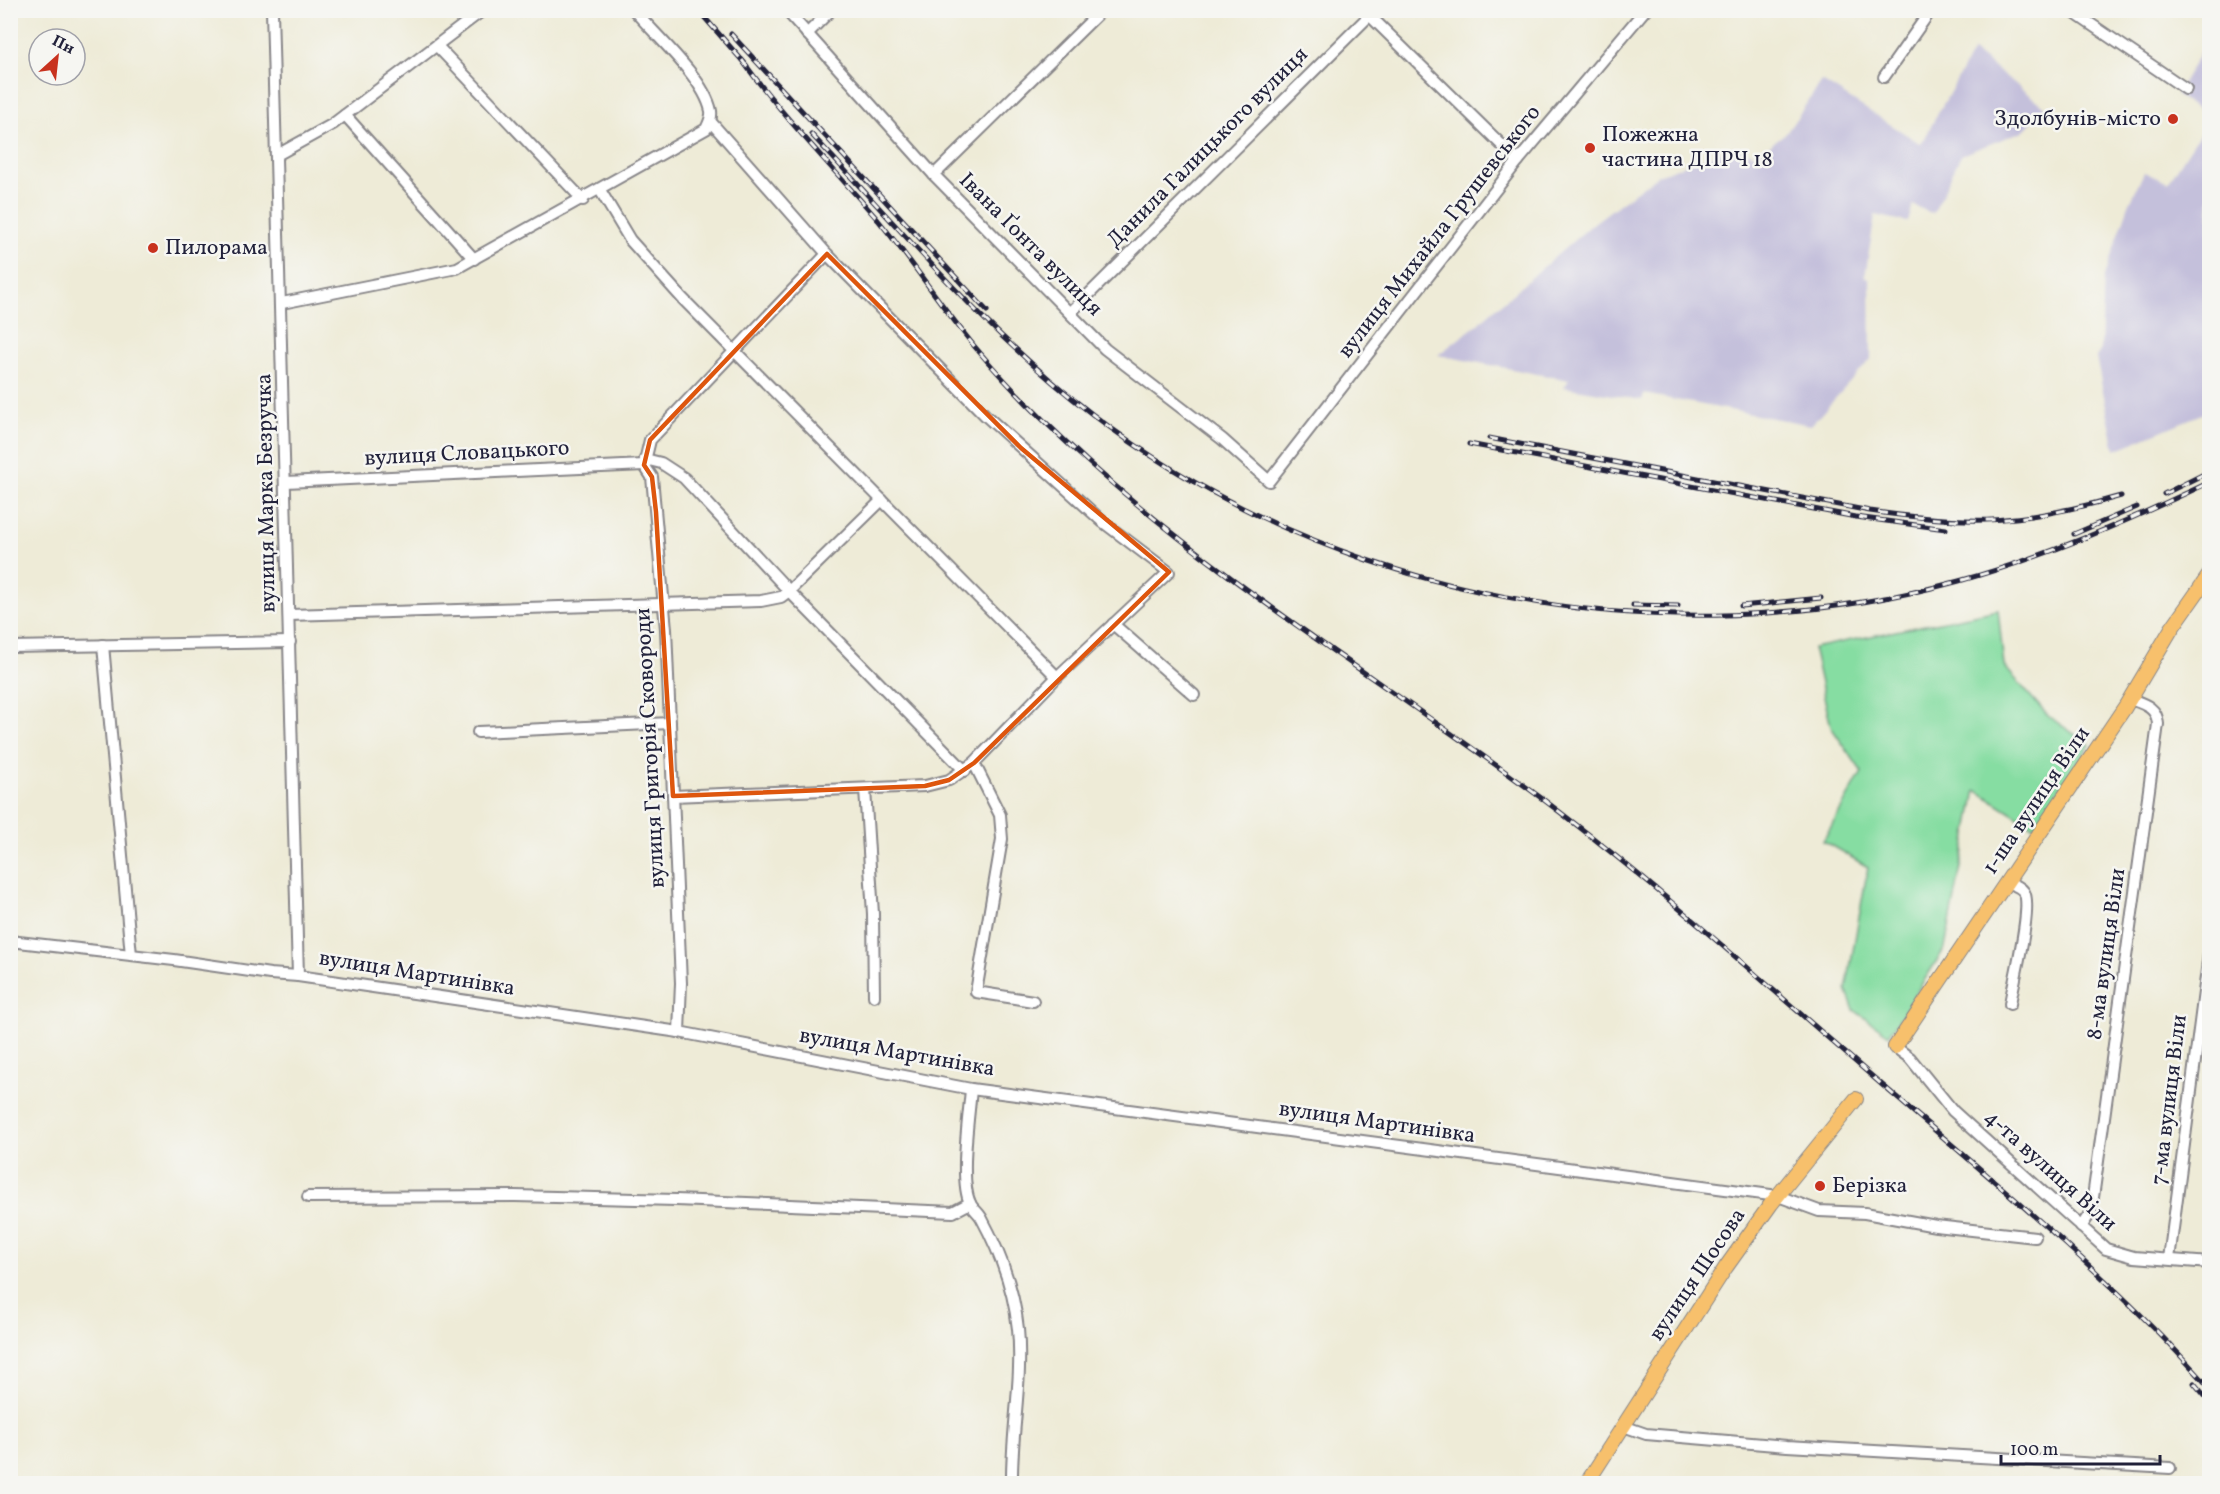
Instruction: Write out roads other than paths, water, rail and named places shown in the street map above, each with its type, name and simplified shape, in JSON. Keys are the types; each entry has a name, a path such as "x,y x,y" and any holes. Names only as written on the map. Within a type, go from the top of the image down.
{"main road":[{"name":"1-ша вулиця Віли","path":"1896,1047 2008,883 2130,699 2172,628 2210,574"},
{"name":"вулиця Шосова","path":"1586,1484 1726,1267 1778,1196 1856,1099"}],"street":[{"name":"вулиця Марка Безручка","path":"272,10 282,303 298,976"},
{"path":"277,154 345,115 483,10"},
{"path":"282,303 457,268 699,134 710,121 711,112 704,94 634,10"},
{"name":"Івана Ґонта вулиця","path":"786,10 934,175 1105,349 1222,439 1269,481"},
{"path":"807,34 831,10"},
{"path":"934,175 1102,10"},
{"name":"вулиця Михайла Грушевського","path":"1269,481 1518,161 1645,10"},
{"path":"1884,77 1931,10"},
{"path":"2070,10 2083,14 2186,89"},
{"path":"1370,12 1518,161"},
{"name":"Данила Галицького вулиця","path":"1070,313 1370,12"},
{"path":"437,46 583,200"},
{"path":"345,115 474,259"},
{"path":"673,796 925,786 949,780 974,763 1058,677 1168,572 1103,522 992,422 827,254 710,121"},
{"path":"600,190 630,240 733,351 1058,677"},
{"path":"827,254 650,440 645,462 661,463 684,478 789,591 965,771"},
{"name":"вулиця Словацького","path":"286,482 645,462"},
{"name":"вулиця Григорія Сковороди","path":"645,462 652,477 664,603 681,983 679,1032"},
{"path":"289,615 761,601 781,597 789,591 882,500"},
{"path":"1113,624 1194,695"},
{"path":"10,647 290,642"},
{"path":"103,645 131,955"},
{"name":"8-ма вулиця Віли","path":"2081,1227 2090,1216 2092,1203 2158,724 2155,712 2150,707 2130,699"},
{"path":"478,732 670,723"},
{"path":"974,763 1000,815 1002,839 976,992 1033,1002"},
{"path":"865,789 873,914 874,996"},
{"path":"2008,883 2020,886 2028,908 2010,1004"},
{"name":"вулиця Мартинівка","path":"10,941 298,976 679,1032 971,1089 1778,1196 1819,1211 1865,1213 1936,1226 2035,1238"},
{"name":"7-ма вулиця Віли","path":"2169,1259 2210,946"},
{"name":"4-та вулиця Віли","path":"1896,1047 1910,1058 1953,1111 2106,1249 2116,1253 2210,1263"},
{"path":"971,1089 965,1178 970,1203 980,1214 1005,1266 1018,1329 1019,1382 1011,1450 1012,1484"},
{"path":"308,1197 515,1196 953,1212 970,1203"},
{"path":"1623,1426 1646,1434 1787,1446 2170,1468"}],"railway":[{"path":"698,10 747,66"},
{"path":"731,34 987,311"},
{"path":"742,60 791,122 878,220 975,347 1057,434 1197,552 1311,636 1487,758 1630,868 2050,1230 2132,1306 2210,1388"},
{"path":"811,134 946,280 1016,350 1092,414 1187,478 1288,529 1395,569 1506,597 1619,612 1734,615 1847,604 1959,581 2023,561 2148,511 2210,482"},
{"path":"1489,438 1870,511 1938,519 1997,520 2025,517 2121,496"},
{"path":"1469,444 1856,517 1946,529"},
{"path":"2164,494 2210,471"},
{"path":"2074,534 2137,507"},
{"path":"1741,606 1821,598"},
{"path":"1633,605 1678,606"},
{"path":"2194,1383 2210,1402"}],"place":[{"name":"Здолбунів-місто","path":"2173,119"},
{"name":"Пожежна частина ДПРЧ 18","path":"1590,148"},
{"name":"Пилорама","path":"153,248"},
{"name":"Берізка","path":"1820,1186"}]}
